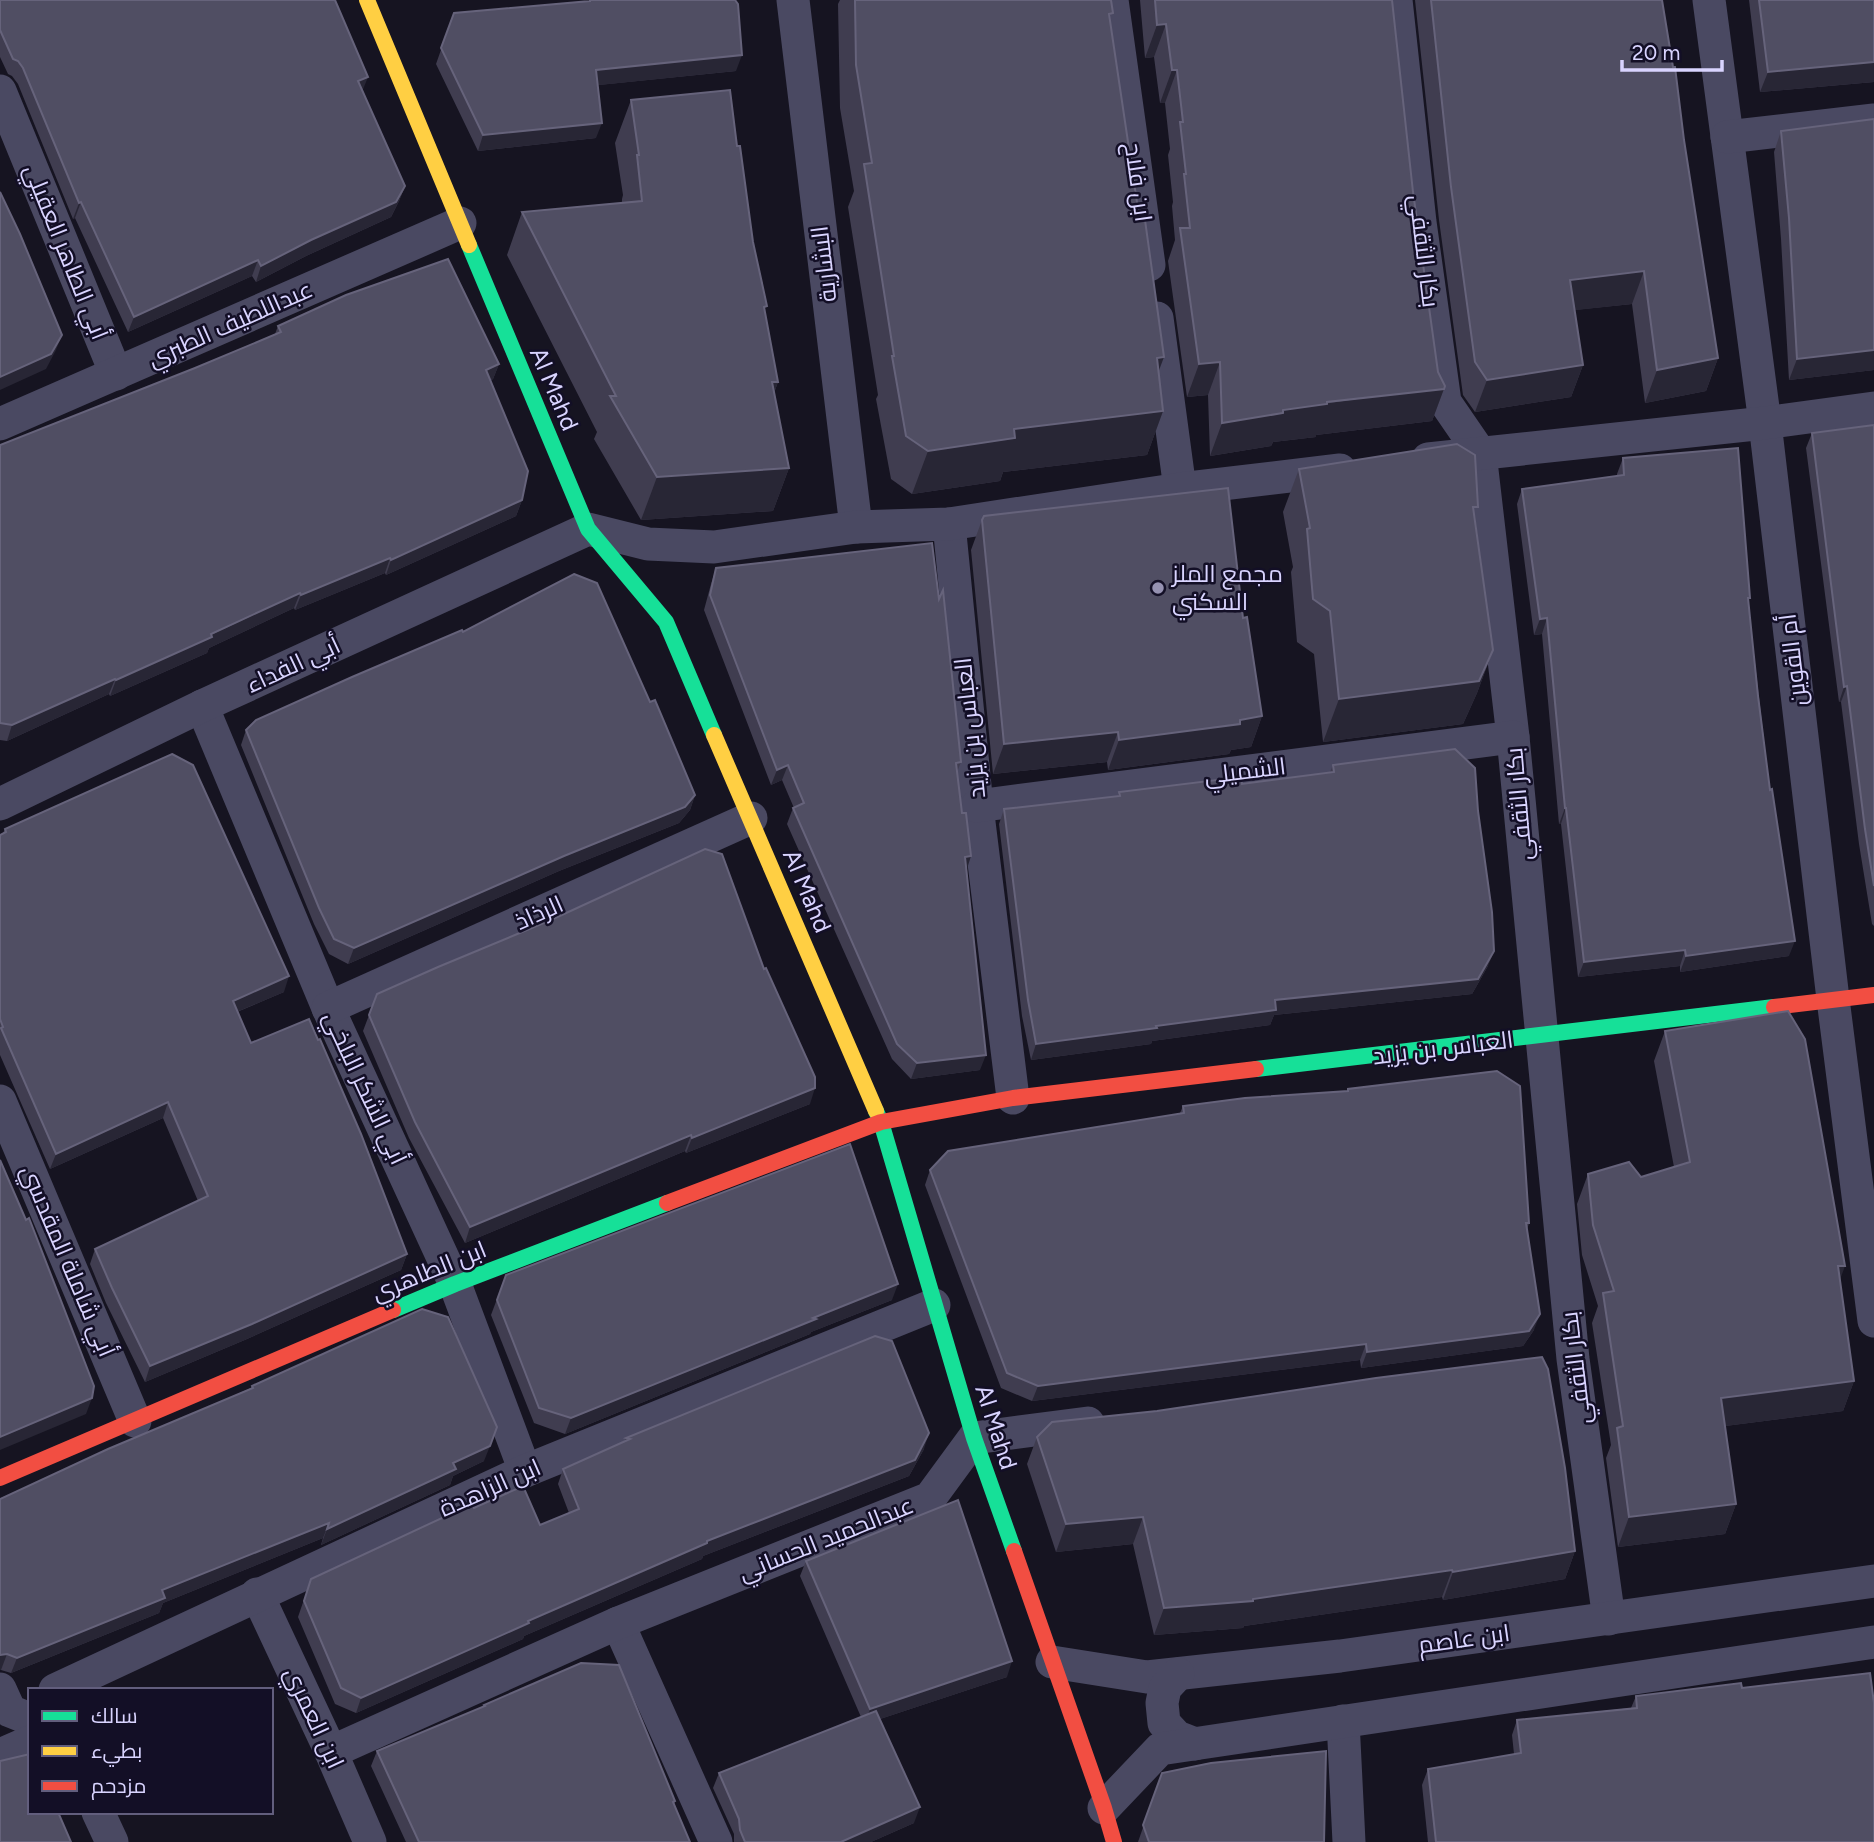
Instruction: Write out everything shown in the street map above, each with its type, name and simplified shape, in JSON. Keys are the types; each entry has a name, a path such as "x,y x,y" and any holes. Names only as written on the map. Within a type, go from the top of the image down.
{"street":[{"name":"Al Mahd","path":"367,0 588,529 666,622 881,1122 974,1438 1114,1842"},
{"name":"البشارية","path":"793,0 856,527"},
{"name":"ابن فلاح","path":"1112,0 1180,489"},
{"name":"بكار الثقفي","path":"1395,0 1420,222 1445,402 1480,453 1513,737 1541,1036 1560,1361 1609,1619"},
{"name":"أم القوين","path":"1709,0 1765,423 1874,1321"},
{"name":"أبي الطاهر العقيلي","path":"0,92 116,374"},
{"path":"1727,137 1874,120"},
{"name":"عبداللطيف الطبري","path":"0,424 460,223"},
{"path":"588,529 648,544 714,547 856,527 949,524 1180,489 1480,453 1765,423 1874,408"},
{"name":"العباس بن يزيد","path":"949,524 978,806 1013,1098"},
{"name":"أبي الفداء","path":"0,804 202,706 588,529"},
{"name":"أبي الشكر البلخي","path":"202,706 328,1008 455,1284 525,1471"},
{"name":"الشميلي","path":"978,806 1513,737"},
{"name":"الرذاذ","path":"328,1008 751,817"},
{"name":"العباس بن يزيد","path":"881,1122 1013,1098 1874,995"},
{"name":"أبي شاملة المقدسي","path":"0,1101 135,1421"},
{"name":"ابن الطاهري","path":"0,1478 455,1284 881,1122"},
{"name":"ابن الزاهدة","path":"59,1688 525,1471 934,1305"},
{"path":"974,1438 1124,1418"},
{"name":"عبدالحميد الحساني","path":"331,1752 618,1623 930,1497 974,1438"},
{"name":"ابن عاصم","path":"1052,1662 1147,1677 1178,1674 1340,1656 1874,1581"},
{"name":"ابن العمري","path":"257,1594 370,1842"},
{"path":"618,1623 716,1842"},
{"path":"1104,1808 1160,1749 1874,1642"},
{"path":"1178,1674 1165,1688 1162,1703 1164,1723 1177,1737 1195,1744"},
{"path":"1343,1721 1349,1842"},
{"path":"0,1755 28,1743"},
{"path":"98,1814 112,1842"}],"building":[{"path":"0,0 335,0 368,77 358,81 405,186 396,202 261,266 258,260 134,317 81,202 79,203 23,68 13,59 0,30"},
{"path":"590,0 735,0 738,4 742,55 596,70 602,123 483,135 441,48 454,13"},
{"path":"855,0 1111,0 1113,13 1109,14 1139,216 1141,220 1145,220 1164,357 1157,358 1163,411 1014,429 1015,438 928,451 906,436 864,164 872,163 856,65"},
{"path":"1155,0 1392,0 1413,192 1438,372 1444,389 1327,402 1283,410 1283,413 1222,423 1220,362 1199,364 1180,228 1190,228 1177,70 1172,70 1166,24 1157,25"},
{"path":"1431,0 1662,0 1675,67 1718,358 1657,370 1644,271 1570,280 1583,365 1487,380 1475,362 1451,187"},
{"path":"1759,0 1874,0 1874,62 1768,72"},
{"path":"730,90 737,146 740,146 753,242 767,306 764,307 778,382 772,382 789,468 657,477 610,396 616,396 522,212 642,201 631,100"},
{"path":"1874,119 1874,350 1797,359 1781,131"},
{"path":"0,192 62,335 51,354 0,377"},
{"path":"448,259 499,364 486,370 528,471 522,500 391,560 390,558 301,595 300,593 211,634 212,637 12,725 0,723 0,445 281,332 278,326 346,295"},
{"path":"1874,425 1874,886 1847,686 1844,687 1812,433"},
{"path":"1457,444 1475,455 1478,507 1473,507 1493,650 1479,681 1339,699 1330,611 1313,599 1307,529 1310,528 1299,469"},
{"path":"1738,448 1758,696 1770,790 1772,789 1795,941 1686,956 1685,950 1584,962 1565,808 1547,618 1540,619 1522,489 1624,475 1623,458"},
{"path":"1228,488 1243,618 1247,617 1262,716 1240,720 1240,724 1119,740 1118,732 1004,744 982,520 984,516"},
{"path":"932,543 939,599 943,590 961,762 956,763 971,856 965,857 986,1055 917,1063 897,1044 793,808 804,803 788,765 777,770 710,595 716,568"},
{"path":"574,574 597,583 650,702 655,700 695,795 685,807 564,856 354,948 334,939 246,730 256,720 462,630 463,632"},
{"path":"1455,749 1475,768 1492,912 1494,951 1478,979 1275,1000 1276,1010 1036,1044 1004,809 1120,796 1119,792 1241,777 1242,784 1334,772 1333,765"},
{"path":"172,754 193,765 289,976 233,1001 251,1043 309,1019 361,1134 407,1254 252,1324 150,1366 95,1249 208,1196 168,1102 56,1154 1,1028 0,835 6,832 5,829"},
{"path":"705,849 722,854 764,969 766,968 815,1077 815,1088 692,1138 691,1135 470,1227 415,1122 369,1015 377,994 551,920"},
{"path":"1788,1011 1805,1039 1845,1266 1838,1266 1854,1381 1721,1398 1736,1504 1629,1517 1617,1428 1623,1426 1603,1293 1614,1291 1593,1225 1588,1174 1629,1162 1641,1177 1690,1162 1665,1031"},
{"path":"1497,1071 1520,1086 1529,1223 1526,1223 1540,1314 1529,1331 1367,1352 1366,1344 1038,1386 1007,1373 930,1170 948,1151 1184,1113 1183,1106 1245,1098 1348,1091"},
{"path":"850,1144 898,1284 571,1418 539,1408 497,1300 506,1275"},
{"path":"0,1160 26,1220 29,1218 94,1386 92,1398 0,1437"},
{"path":"422,1309 448,1317 497,1427 490,1446 453,1463 456,1469 327,1529 329,1523 162,1590 165,1598 17,1658 7,1654 0,1655 0,1499 108,1449 253,1388 252,1386"},
{"path":"875,1336 892,1341 929,1433 915,1460 707,1541 361,1698 341,1688 304,1601 311,1579 472,1504 474,1508 523,1486 540,1525 579,1509 563,1469 630,1439 626,1438"},
{"path":"1542,1357 1548,1369 1565,1468 1575,1551 1453,1572 1452,1570 1253,1601 1164,1608 1143,1517 1066,1524 1037,1437 1052,1422 1157,1411 1376,1378"},
{"path":"958,1500 1012,1661 870,1709 806,1561"},
{"path":"581,1663 619,1665 690,1842 419,1842 377,1751"},
{"path":"1870,1673 1874,1703 1874,1842 1436,1842 1428,1769 1521,1753 1517,1720 1637,1708 1636,1696 1741,1683 1742,1688"},
{"path":"876,1711 920,1807 841,1842 745,1842 739,1819 719,1773"},
{"path":"1326,1751 1324,1842 1149,1842 1143,1825 1162,1773 1211,1763"},
{"path":"28,1754 28,1814 59,1814 71,1842 0,1842 0,1761"}],"traffic: fast":[{"path":"469,245 588,529 666,622 714,735"},
{"path":"1256,1069 1774,1007"},
{"path":"876,1111 974,1438 1014,1551"},
{"path":"393,1310 667,1203"}],"traffic: slow":[{"path":"367,0 469,245"},
{"path":"714,735 876,1111"}],"traffic: jam":[{"path":"1774,1007 1874,995"},
{"path":"667,1203 881,1122 1013,1098 1256,1069"},
{"path":"0,1478 393,1310"},
{"path":"1014,1551 1114,1842"}],"place":[{"name":"مجمع الملز السكني","path":"1158,588"}]}
